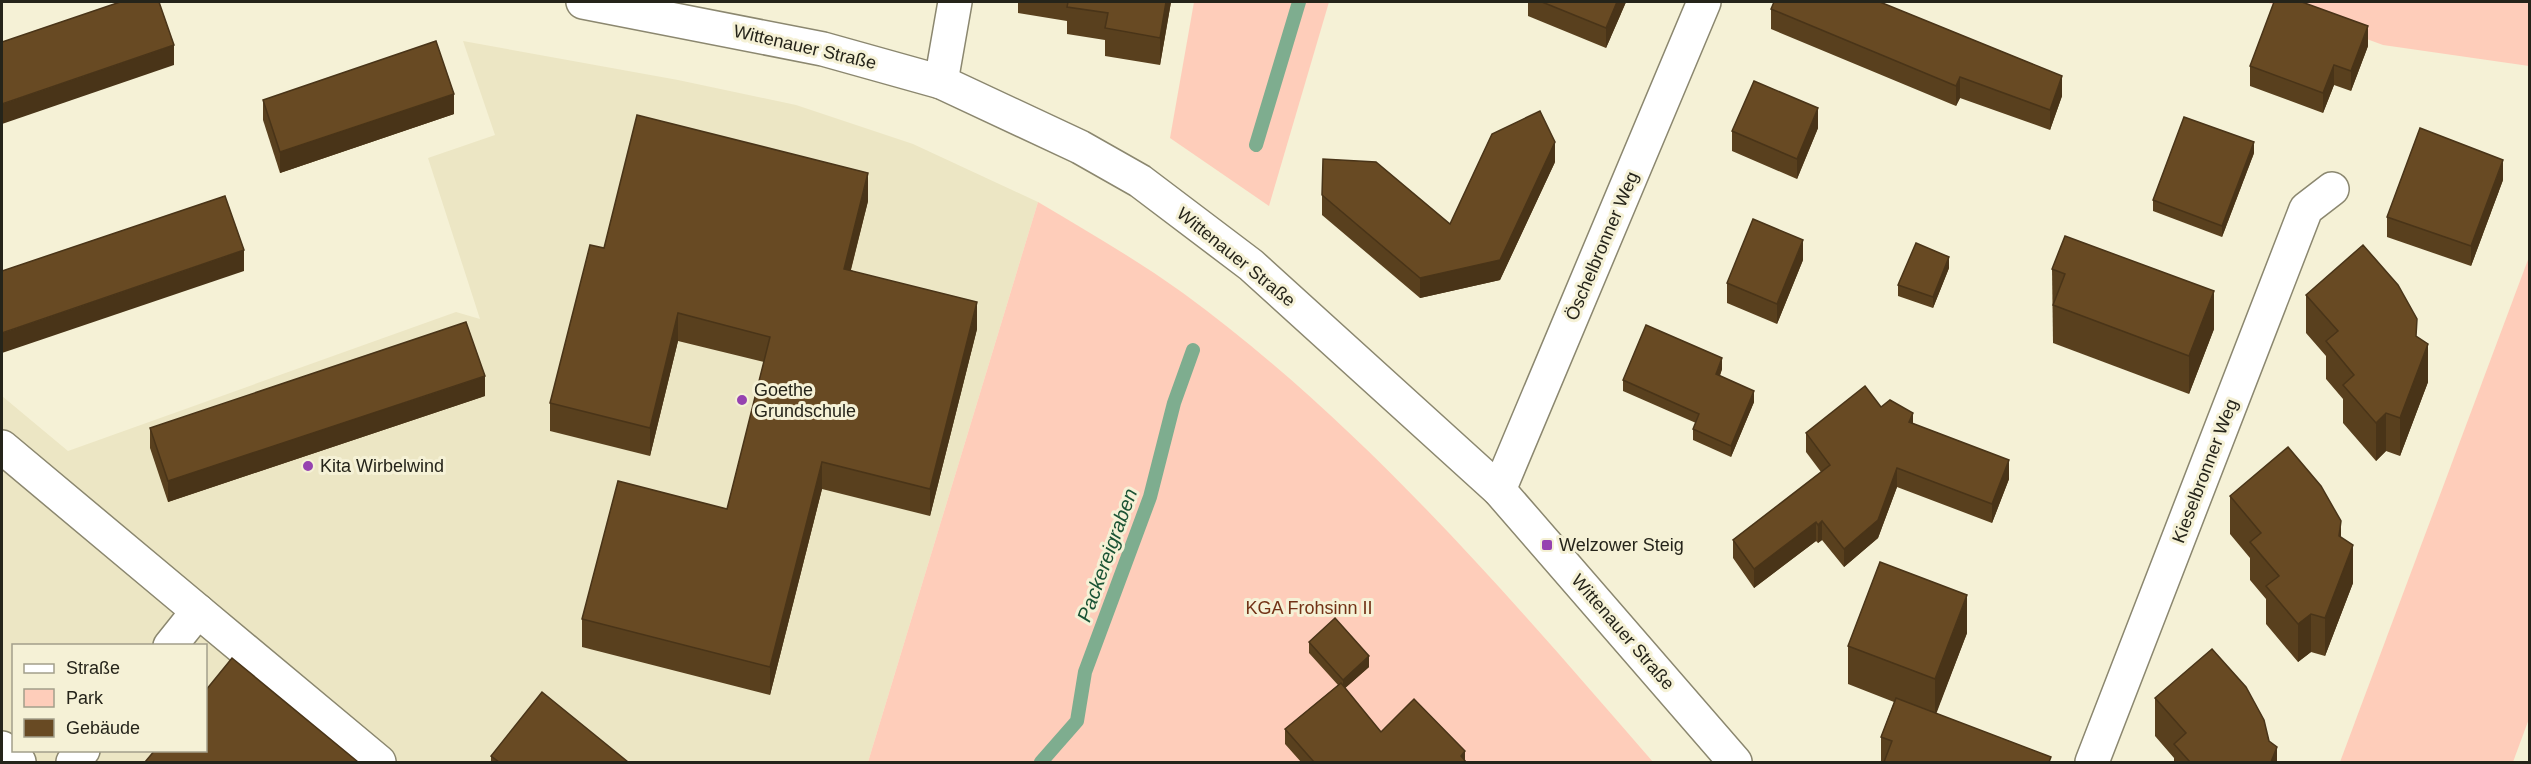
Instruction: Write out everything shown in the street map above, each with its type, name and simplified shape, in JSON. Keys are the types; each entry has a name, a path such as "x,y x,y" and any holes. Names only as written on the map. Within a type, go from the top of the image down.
{"street":[{"name":"Wittenauer Straße","path":"584,2 823,49 941,82 1080,147 1140,181 1251,265 1499,490 1735,762"},
{"path":"941,82 955,2"},
{"name":"Öschelbronner Weg","path":"1499,490 1704,2"},
{"name":"Kieselbronner Weg","path":"2092,762 2306,209 2332,189"},
{"path":"2,447 379,762"},
{"path":"171,644 198,611"},
{"path":"2,748 20,762"}],"shaded area":[{"name":"Goethe Grundschule","path":"463,41 678,80 796,105 913,144 1038,202 868,762 2,762 2,396 68,451 456,312 480,319 428,158 495,135"}],"green space":[{"path":"1194,2 1329,2 1269,206 1170,138"},
{"path":"2266,2 2529,2 2529,66 2383,45"},
{"name":"KGA Frohsinn II","path":"1038,202 1130,257 1183,293 1249,344 1312,398 1431,514 1544,637 1653,762 868,762"},
{"path":"2529,257 2530,716 2513,762 2340,762"}],"building":[{"path":"120,2 159,2 174,45 2,104 2,42"},
{"path":"1068,2 1166,2 1160,38 1105,28 1108,13 1067,7"},
{"path":"1542,2 1617,2 1606,28"},
{"path":"1774,2 1880,2 2062,76 2050,110 1960,77 1956,86 1771,9"},
{"path":"2274,2 2302,2 2368,26 2351,71 2334,65 2323,93 2250,66"},
{"path":"436,41 454,94 280,152 263,100"},
{"path":"1754,81 1818,108 1797,159 1732,131"},
{"path":"1540,111 1555,142 1500,260 1420,278 1322,195 1323,159 1376,162 1450,224 1492,134"},
{"path":"637,115 868,173 844,269 977,302 930,489 822,462 770,667 582,619 618,481 727,509 770,337 678,313 650,428 550,403 590,245 604,248"},
{"path":"2184,117 2254,142 2222,226 2153,200"},
{"path":"2420,128 2503,160 2471,246 2387,217"},
{"path":"225,196 244,250 2,333 2,271"},
{"path":"1753,219 1803,240 1777,304 1727,283"},
{"path":"2065,236 2214,291 2189,356 2053,305 2065,274 2052,269"},
{"path":"1916,243 1949,257 1933,297 1898,285"},
{"path":"2363,245 2398,285 2417,319 2416,336 2428,344 2400,418 2386,413 2376,423 2343,385 2354,375 2326,341 2338,331 2306,295"},
{"path":"466,322 485,376 168,481 150,428"},
{"path":"1646,325 1722,358 1716,374 1754,391 1731,446 1693,429 1699,414 1623,380"},
{"path":"1865,386 1881,407 1890,400 1913,413 1909,422 2009,460 1992,504 1897,468 1878,520 1844,549 1822,521 1818,525 1816,522 1754,569 1733,540 1830,465 1806,433"},
{"path":"2288,447 2321,486 2341,521 2339,536 2353,545 2325,618 2311,614 2298,624 2266,586 2279,576 2250,542 2261,533 2230,496"},
{"path":"1880,562 1967,595 1935,679 1848,646"},
{"path":"1335,618 1369,656 1343,680 1309,642"},
{"path":"2212,649 2246,687 2264,720 2269,741 2277,747 2271,762 2190,762 2174,744 2186,733 2155,698"},
{"path":"232,658 358,762 145,762 153,752 207,752 207,689"},
{"path":"1341,683 1381,732 1414,699 1465,751 1461,756 1466,762 1314,762 1285,729"},
{"path":"542,692 628,762 499,762 491,756"},
{"path":"1896,698 2051,757 2049,762 1884,762 1892,741 1881,737"}],"waterway":[{"name":"Packereigraben","path":"1256,145 1299,2"},
{"name":"Packereigraben","path":"1041,762 1077,721 1085,672 1150,497 1174,403 1193,350"}],"place":[{"name":"Goethe Grundschule","path":"742,400"},
{"name":"Kita Wirbelwind","path":"308,466"},
{"name":"Welzower Steig","path":"1547,545"}]}
